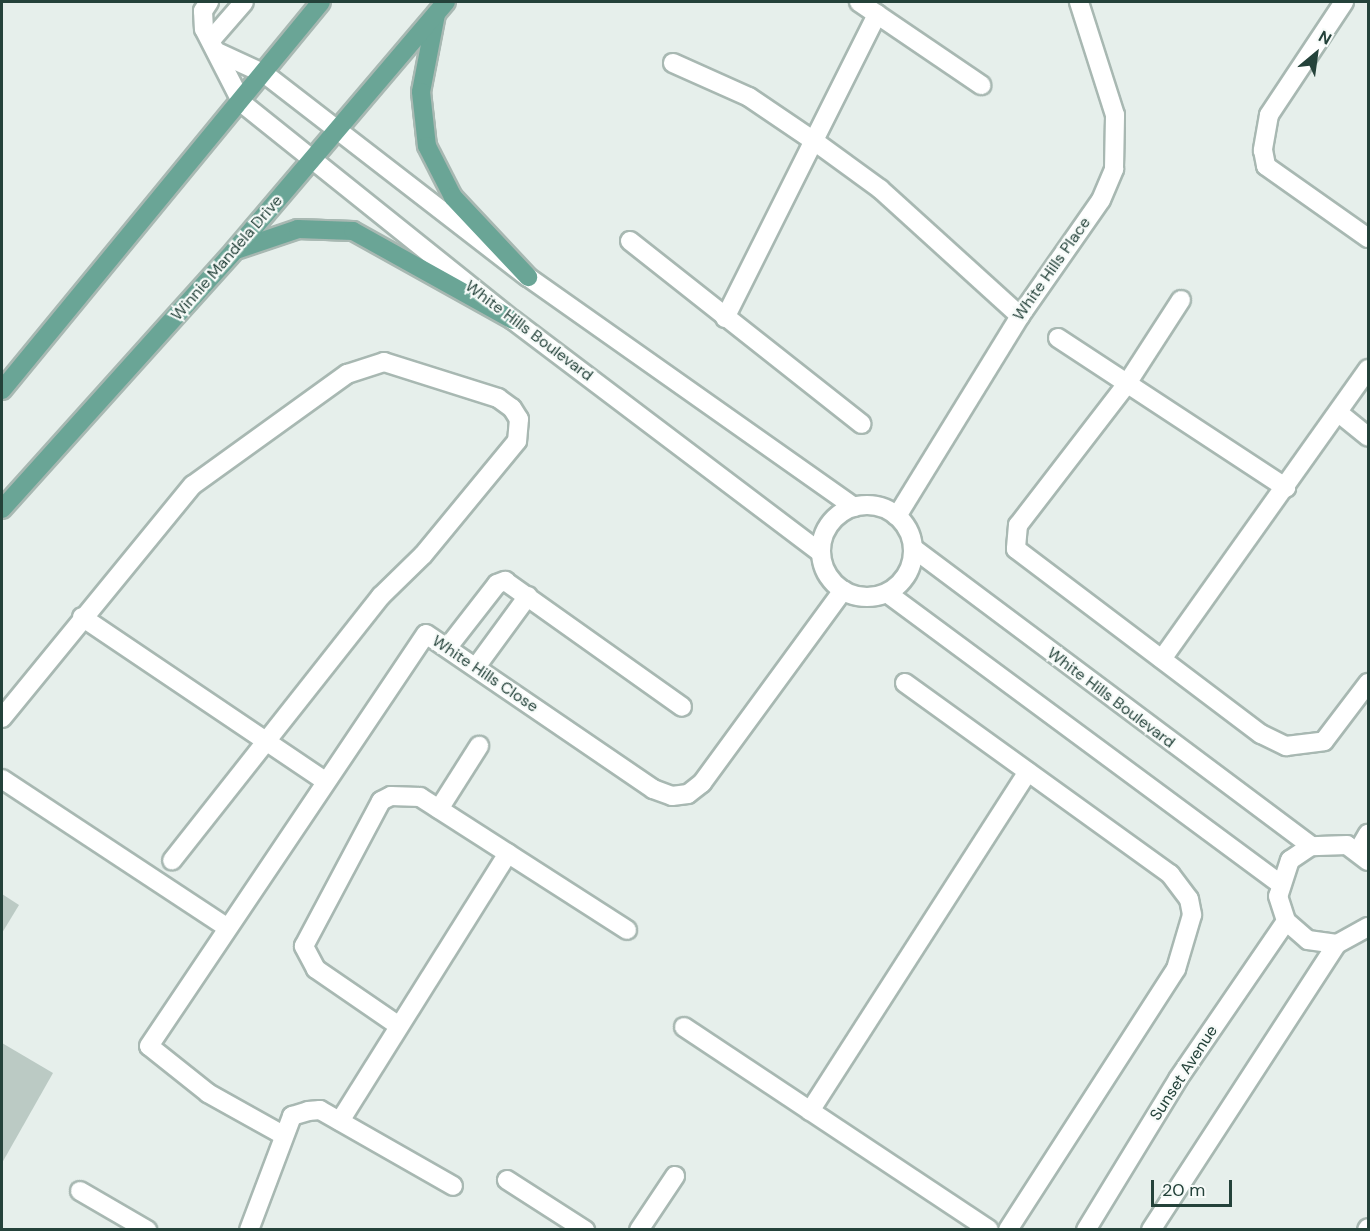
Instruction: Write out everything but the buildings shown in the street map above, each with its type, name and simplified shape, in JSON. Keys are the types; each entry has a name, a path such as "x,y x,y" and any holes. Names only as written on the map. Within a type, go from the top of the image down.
{"main road":[{"path":"2,390 242,103 321,2"},
{"path":"441,7 421,92 427,146 453,197 528,277"},
{"name":"Winnie Mandela Drive","path":"2,509 234,250 441,7"},
{"path":"234,250 298,229 353,231 513,320"}],"street":[{"path":"209,2 203,22 242,103"},
{"path":"214,46 244,2"},
{"path":"859,2 981,86"},
{"name":"White Hills Place","path":"897,516 1020,316 1101,200 1114,169 1115,115 1079,2"},
{"path":"1344,2 1269,115 1263,150 1266,166 1368,238"},
{"path":"725,318 817,143 877,14"},
{"path":"214,46 265,74 528,277 854,507 884,508 897,516 913,548 909,571 887,593 873,597 843,590 824,567 821,553 830,524 854,507"},
{"path":"674,63 749,98 817,143 880,189 1020,316"},
{"name":"White Hills Boulevard","path":"242,103 310,162 513,320 821,553"},
{"path":"630,241 862,424"},
{"path":"1181,300 1126,385 1032,505 1014,539 1022,557 1261,734 1286,746 1324,741 1368,684"},
{"path":"1058,338 1126,385 1286,488"},
{"path":"2,718 82,617 193,485 366,364 384,362 498,399 512,408 519,419 517,441 423,555 381,596 172,861"},
{"path":"1162,659 1340,414 1368,369"},
{"path":"1340,414 1368,436"},
{"name":"White Hills Boulevard","path":"913,548 1311,846"},
{"path":"448,648 500,580 528,596 682,707"},
{"name":"White Hills Close","path":"283,1136 208,1093 149,1046 225,926 426,634 652,789 672,796 688,794 702,783 843,590"},
{"path":"887,593 1279,884"},
{"path":"476,667 528,596"},
{"path":"82,617 325,781"},
{"path":"905,683 1170,874 1189,899 1192,915 1176,969 1008,1230"},
{"path":"439,808 479,746"},
{"path":"810,1111 1028,772"},
{"path":"2,779 225,926"},
{"path":"399,1026 316,969 306,956 305,937 381,801 409,793 439,808 627,930"},
{"path":"1337,945 1308,940 1286,921 1279,884 1290,860 1311,846 1335,842 1363,856 1368,834"},
{"path":"340,1121 508,853"},
{"name":"Sunset Avenue","path":"1086,1230 1178,1079 1286,921"},
{"path":"1151,1230 1337,945 1368,927"},
{"path":"684,1027 989,1230"},
{"path":"249,1230 283,1136 300,1113 320,1110 453,1186"},
{"path":"639,1230 675,1176"},
{"path":"507,1180 585,1230"},
{"path":"80,1191 147,1230"}]}
